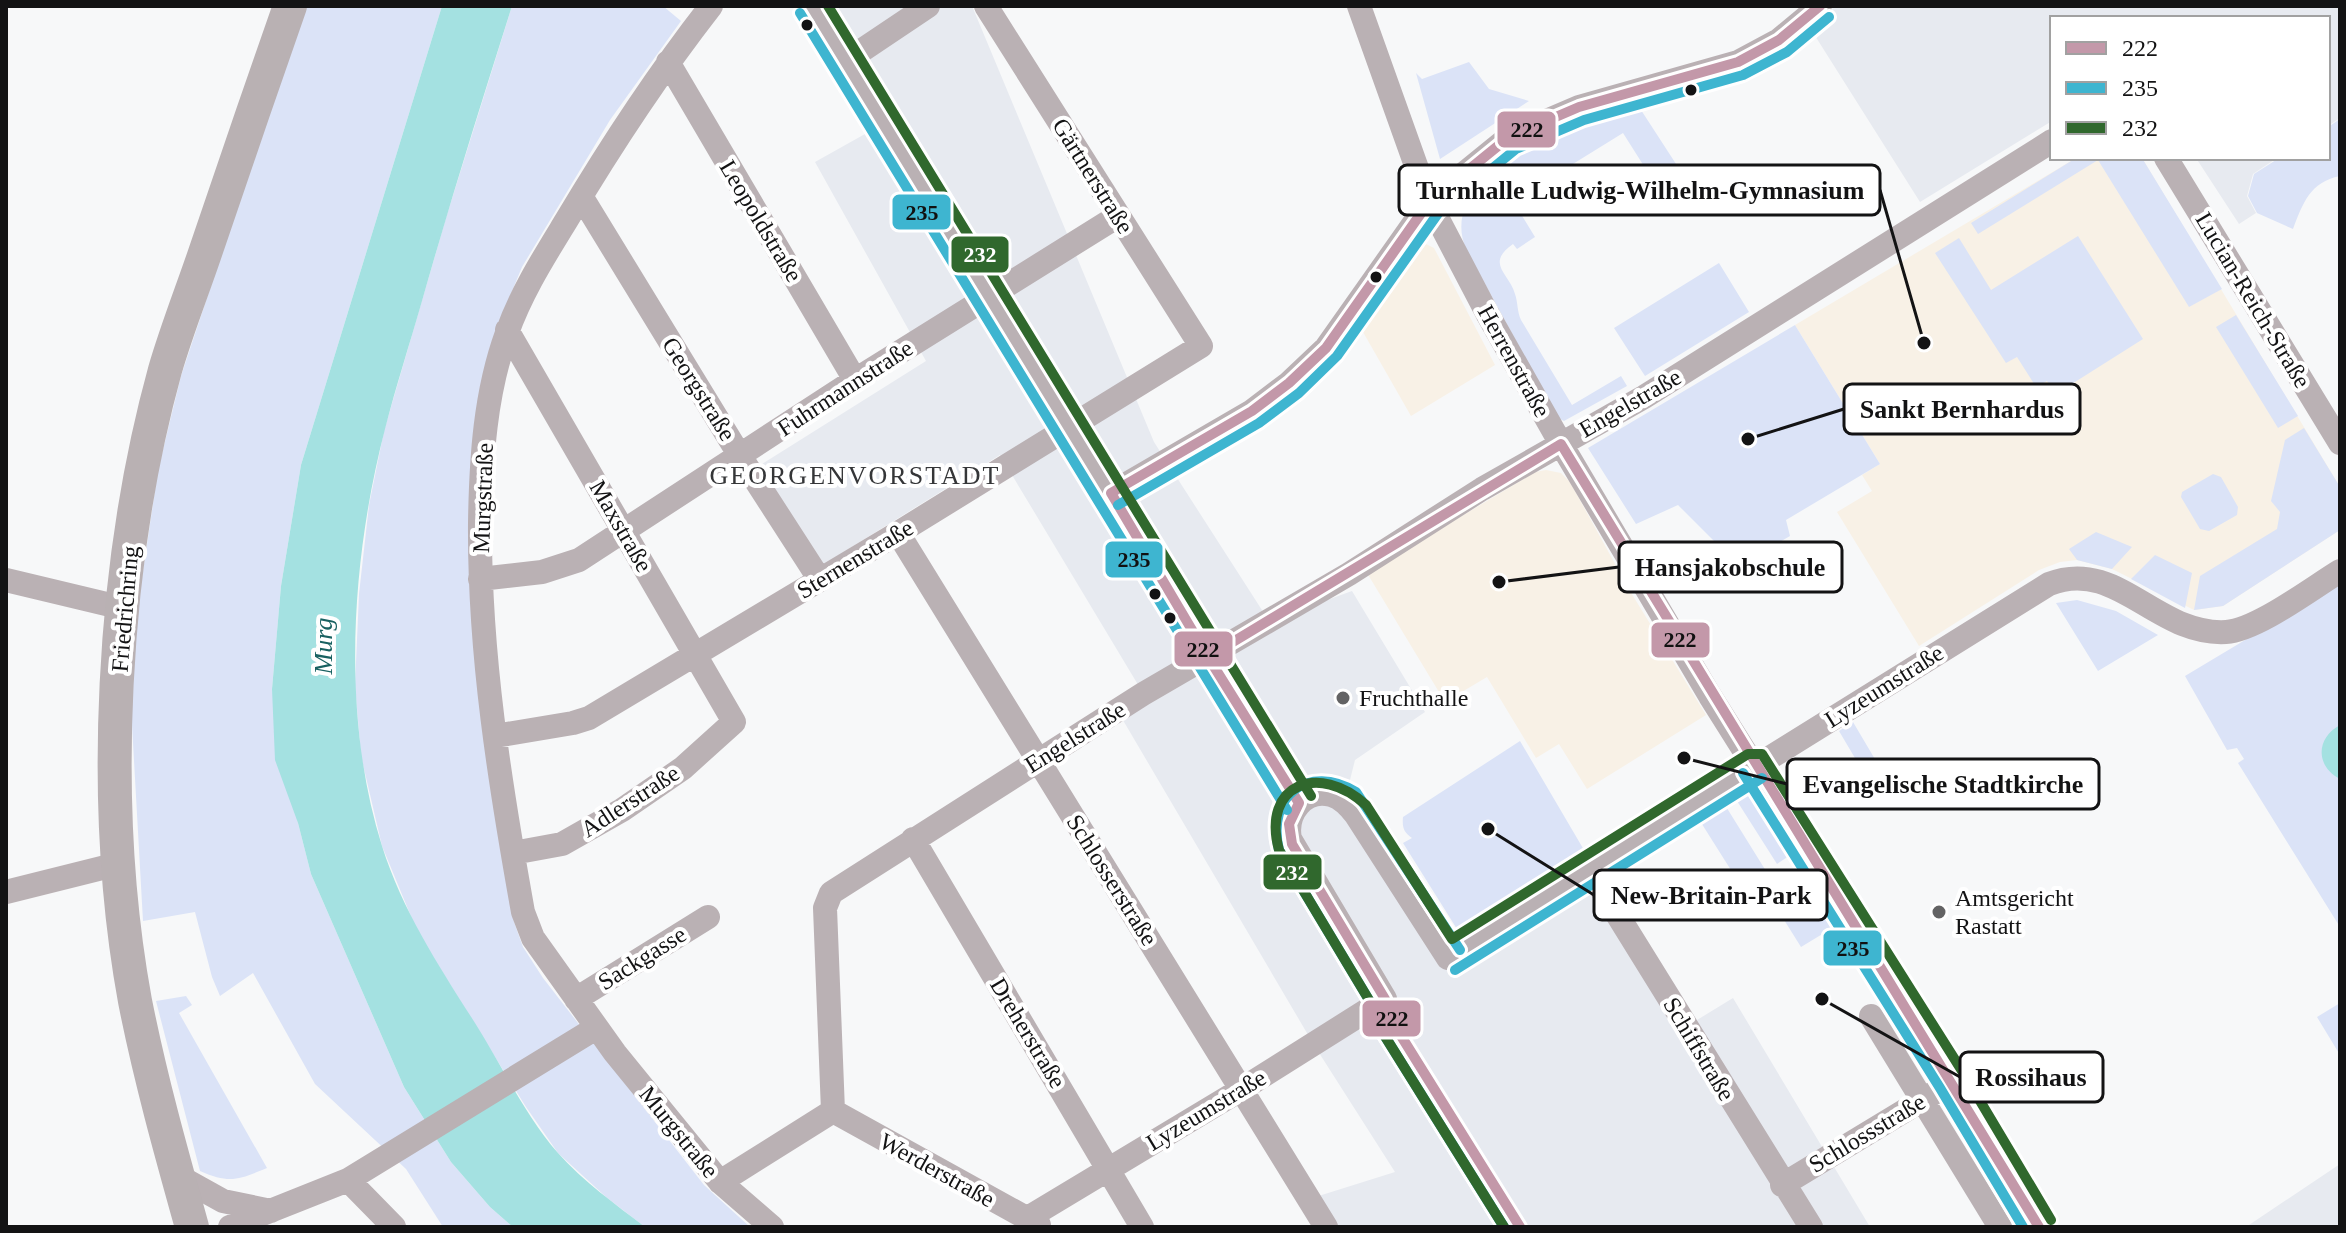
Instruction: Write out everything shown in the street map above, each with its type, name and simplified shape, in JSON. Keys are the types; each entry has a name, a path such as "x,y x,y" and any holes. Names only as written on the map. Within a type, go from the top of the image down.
{"main road":[{"name":"Friedrichring","path":"192,1227 160,1114 135,1000 118,864 115,736 123,608 142,467 166,369 290,6"}],"street":[{"name":"Murgstraße","path":"711,6 668,62 581,196 523,295 507,330 496,366 483,450 480,579 495,736 523,912 533,938 596,1028 720,1182 772,1227"},
{"path":"812,6 1299,803"},
{"path":"846,61 928,6"},
{"name":"Gärtnerstraße","path":"986,6 1201,346"},
{"name":"Herrenstraße","path":"1359,6 1429,202 1487,313 1561,444 1755,766 1952,1081 2039,1227"},
{"path":"1111,493 1252,411 1289,383 1326,348 1429,202 1509,137 1579,107 1738,62 1779,40 1820,6"},
{"name":"Leopoldstraße","path":"668,62 855,380"},
{"name":"Engelstraße","path":"833,1111 825,908 837,887 1038,760 1644,397 2050,142"},
{"name":"Lucian-Reich-Straße","path":"2167,160 2340,443"},
{"name":"Georgstraße","path":"581,196 820,580"},
{"name":"Fuhrmannstraße","path":"480,579 558,568 579,560 855,380 1118,216"},
{"name":"Maxstraße","path":"507,330 734,722"},
{"name":"Sternenstraße","path":"495,736 589,718 898,533 1201,346"},
{"name":"Schlosserstraße","path":"898,533 1326,1227"},
{"name":"Lyzeumstraße","path":"1034,1223 1107,1168 1242,1089 1385,999 1290,839 1290,818 1299,803 1322,794 1347,803 1448,958 2037,590 2061,579 2091,578 2111,585 2185,626 2227,632 2260,620 2340,571"},
{"path":"6,580 123,608"},
{"name":"Adlerstraße","path":"513,853 562,844 622,810 683,768 734,722"},
{"name":"Dreherstraße","path":"913,839 1142,1227"},
{"path":"6,892 118,864"},
{"name":"Schiffstraße","path":"1589,869 1782,1185 1811,1227"},
{"name":"Sackgasse","path":"576,999 708,917"},
{"path":"1871,1016 2000,1227"},
{"path":"230,1227 348,1180 596,1028"},
{"name":"Schlossstraße","path":"1782,1185 1952,1081"},
{"path":"720,1182 833,1111"},
{"name":"Werderstraße","path":"833,1111 1034,1223"},
{"path":"178,1176 223,1201 271,1211"},
{"path":"348,1180 394,1227"}],"shaded area":[{"path":"304,6 442,6 301,465 281,586 272,689 311,874 404,1087 451,1162 490,1207 513,1227 443,1227 406,1169 315,1084 253,973 220,996 195,912 143,921 131,707 138,605 158,470 181,376"},
{"path":"512,6 663,6 681,21 610,120 522,267 501,318 473,446 469,495 470,579 514,922 523,947 543,978 704,1185 750,1227 645,1227 606,1197 558,1153 417,931 382,846 361,756 355,685 359,594 369,505 384,431"},
{"path":"826,6 972,6 1154,442 1269,621 1352,591 1425,712 1355,760 1343,808 1431,945 1573,857 1679,1031 1733,998 1870,1227 1326,1227 1309,1199 1395,1172 1314,1045 1117,710 1143,693 1000,455 821,566 759,466 926,361 815,162 865,134 873,87"},
{"path":"1834,6 2340,6 2340,118 2330,125 2330,16 2050,16 2050,122 1920,202 1812,31"},
{"path":"1469,62 1489,89 1529,101 1440,159 1416,73 1422,79"},
{"path":"1641,110 1678,167 1654,182 1623,133 1513,201 1535,237 1517,249 1513,244 1505,251 1501,257 1501,269 1515,294 1521,320 1572,405 1621,376 1627,386 1564,421 1558,418 1466,249 1462,221 1471,195 1492,173 1520,154 1585,125"},
{"path":"2340,119 2340,176 2321,183 2309,195 2293,229 2257,213 2248,196 2254,174 2276,160 2330,160 2330,126"},
{"path":"2073,160 2143,160 2340,487 2340,530 2223,606 2194,610 2112,569 2077,560 2060,562 2039,570 1919,646 1837,512 1872,491 1862,475 1880,464 1795,325"},
{"path":"2073,160 2098,160 1978,234 1971,223"},
{"path":"2098,160 2143,160 2222,289 2189,307"},
{"path":"2197,160 2274,160 2253,174 2247,196 2256,213 2239,224"},
{"path":"2078,236 2143,339 2056,394 2047,381 2036,387 2017,357 2006,363 1935,253 1959,238 1991,290"},
{"path":"1426,244 1434,248 1495,365 1411,416 1363,332"},
{"path":"1719,263 1749,312 1645,376 1614,328"},
{"path":"2236,315 2298,416 2278,428 2216,327"},
{"path":"1795,325 1880,464 1786,520 1790,536 1759,554 1723,550 1678,505 1636,524 1588,448"},
{"path":"2304,428 2340,487 2340,530 2223,606 2194,610 2200,576 2277,529 2280,512 2271,501 2285,440"},
{"path":"1546,470 1561,473 1570,482 1630,591 1706,715 1587,789 1559,744 1536,758 1487,677 1445,702 1367,573 1535,472"},
{"path":"2213,474 2221,477 2238,507 2237,515 2209,531 2200,529 2181,497 2182,492"},
{"path":"2096,532 2132,547 2112,569 2077,560 2069,549"},
{"path":"2155,555 2192,573 2185,608 2131,579"},
{"path":"2340,583 2340,927 2238,763 2244,759 2237,748 2227,750 2185,676"},
{"path":"2077,600 2116,611 2158,635 2098,671 2056,603"},
{"path":"1853,722 1879,766 1865,775 1839,731"},
{"path":"1520,741 1584,850 1457,929 1403,843 1412,838 1404,829 1403,817"},
{"path":"1749,793 1789,856 1777,864 1737,801"},
{"path":"1725,805 1766,871 1741,886 1700,821"},
{"path":"1813,895 1834,927 1801,947 1781,915"},
{"path":"186,996 192,1005 179,1013 267,1168 234,1179 219,1178 200,1171 156,1001"},
{"path":"2340,1003 2340,1055 2317,1017"},
{"path":"2340,1164 2340,1227 2246,1227"}],"water":[{"name":"Murg","path":"442,6 512,6 398,381 373,479 358,584 355,638 360,744 382,846 400,893 435,959 546,1138 600,1192 645,1227 513,1227 490,1207 451,1162 404,1087 311,874 298,823 275,760 272,689 281,586 301,465"},
{"path":"2340,725 2340,779 2326,767 2322,752 2326,737"}],"transit line":[{"name":"232","path":"828,6 1311,796"},
{"name":"222","path":"1111,493 1252,411 1289,383 1326,348 1429,202 1509,137 1579,107 1738,62 1779,40 1820,6"},
{"name":"235","path":"800,13 1287,810"},
{"name":"235","path":"1118,505 1259,423 1299,393 1337,356 1439,212 1516,149 1584,120 1743,75 1787,52 1829,17"},
{"name":"222","path":"1561,444 2039,1227"},
{"name":"222","path":"1208,657 1561,444"},
{"name":"222","path":"1111,493 1299,803"},
{"name":"232","path":"1504,1227 1381,1030 1372,1005 1279,850 1276,827 1278,809 1286,795 1298,787 1313,783 1330,785 1348,792 1366,805 1452,939 1748,754 1762,754 1964,1074 2051,1220"},
{"name":"235","path":"1743,773 2023,1227"},
{"name":"235","path":"1455,970 1762,778"},
{"name":"235","path":"1460,950 1356,792 1322,781 1307,783 1285,800 1279,814 1279,850 1372,1005 1381,1030 1504,1227"},
{"name":"222","path":"1299,803 1289,824 1292,844 1385,999 1393,1023 1520,1227"}],"place":[{"name":"Turnhalle Ludwig-Wilhelm-Gymnasium","path":"1924,343"},
{"name":"Sankt Bernhardus","path":"1748,439"},
{"name":"Hansjakobschule","path":"1499,582"},
{"name":"Fruchthalle","path":"1343,698"},
{"name":"Evangelische Stadtkirche","path":"1684,758"},
{"name":"New-Britain-Park","path":"1488,829"},
{"name":"Amtsgericht Rastatt","path":"1939,912"},
{"name":"Rossihaus","path":"1822,999"}],"district":[{"name":"GEORGENVORSTADT","path":"855,475"}]}
